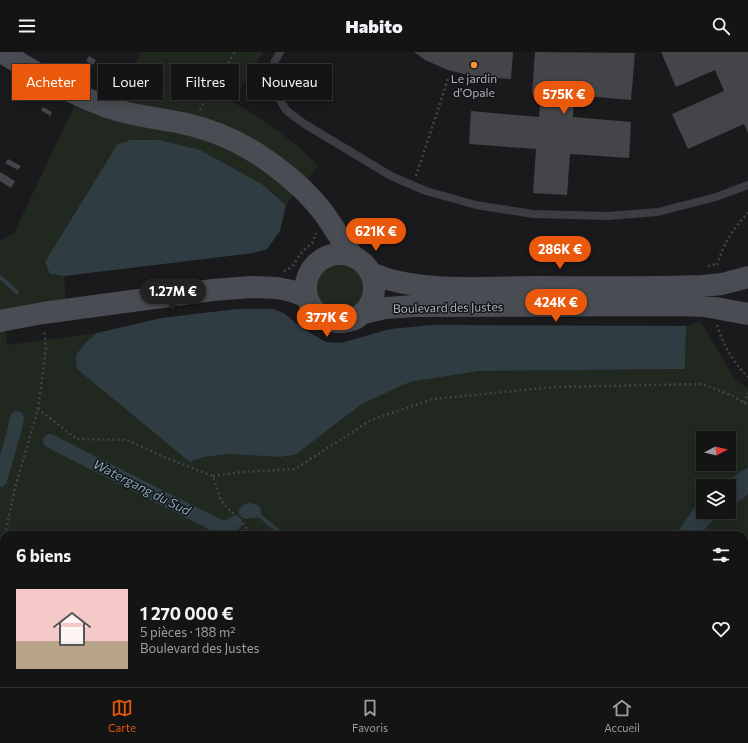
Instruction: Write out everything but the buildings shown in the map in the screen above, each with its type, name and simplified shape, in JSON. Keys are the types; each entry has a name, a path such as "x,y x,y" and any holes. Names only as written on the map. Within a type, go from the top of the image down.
{"street":[{"path":"1,52 61,85 98,103 128,113 198,127 237,142 250,149 285,174 310,197 329,220 344,245 354,257 364,264 371,273 374,282 374,294 370,306 364,313 349,322 331,322 316,313 310,306 307,297 306,282 310,272 316,264 324,258 334,254 344,254 354,257"},
{"name":"Boulevard des Justes","path":"371,273 400,283 448,288 702,286 722,284 748,278"},
{"path":"0,321 43,313 213,290 277,288 292,291 307,297"},
{"name":"Boulevard des Justes","path":"364,313 385,308 415,306 686,305 748,314"}],"lane":[{"path":"280,52 275,61 273,76 278,96 287,111 310,127 391,176 426,191 476,205 533,214 608,216 658,212 716,197 748,185"}],"path":[{"path":"204,113 198,112 235,52"},
{"path":"413,186 449,76"},
{"path":"279,272 286,271 292,267 302,252 313,242 316,234 316,227 329,220"},
{"path":"706,267 717,264"},
{"path":"6,531 15,488 38,409 46,348 43,313"},
{"path":"38,409 76,439 126,440 213,476 241,472 295,470 371,420 433,399 555,386 702,384 733,396 748,405"},
{"path":"744,403 748,393"},
{"path":"744,403 748,400"},
{"path":"213,476 221,501 246,527 245,531"}],"shaded area":[{"path":"141,52 264,52 256,64 247,64 247,78 239,90 239,64 171,64 171,100 233,100 267,123 309,156 318,166 286,205 263,185 50,274 64,276 66,300 5,310 7,345 97,333 82,347 190,462 203,457 228,454 280,457 295,455 362,404 410,382 479,371 685,369 686,326 701,322 735,379 748,389 748,468 741,471 731,479 696,479 696,507 679,531 0,531 0,241 14,233 76,102 111,114 118,100 163,100 163,64 135,64"},
{"path":"130,140 159,140 200,150 263,185 286,205 280,231 267,249 254,253 64,276 50,274 45,262 117,145"},
{"path":"340,261 350,263 359,269 365,278 367,288 365,298 359,307 350,313 340,315 330,313 321,307 315,298 313,288 315,278 321,269 330,263"},
{"path":"237,309 274,309 285,314 303,329 326,342 341,343 390,329 433,325 686,326 685,369 479,371 410,382 362,404 295,455 280,457 228,454 203,457 190,462 77,369 76,355 86,342 97,333 161,318"},
{"path":"748,468 748,494 736,503 736,479 731,479 741,471"},
{"path":"748,494 748,531 704,531 714,519 736,519 736,503"},
{"path":"696,507 696,519 714,519 704,531 679,531"}],"waterway":[{"name":"Watergang du Sud","path":"0,277 17,292"},
{"name":"Watergang du Sud","path":"0,480 17,418"},
{"name":"Watergang du Sud","path":"14,432 19,433"},
{"name":"Watergang du Sud","path":"50,441 220,527 227,527 235,523"},
{"name":"Watergang du Sud","path":"246,512 249,510 254,511"},
{"name":"Watergang du Sud","path":"254,511 278,531"}],"place":[{"name":"Le jardin d'Opale","path":"474,65"}]}
